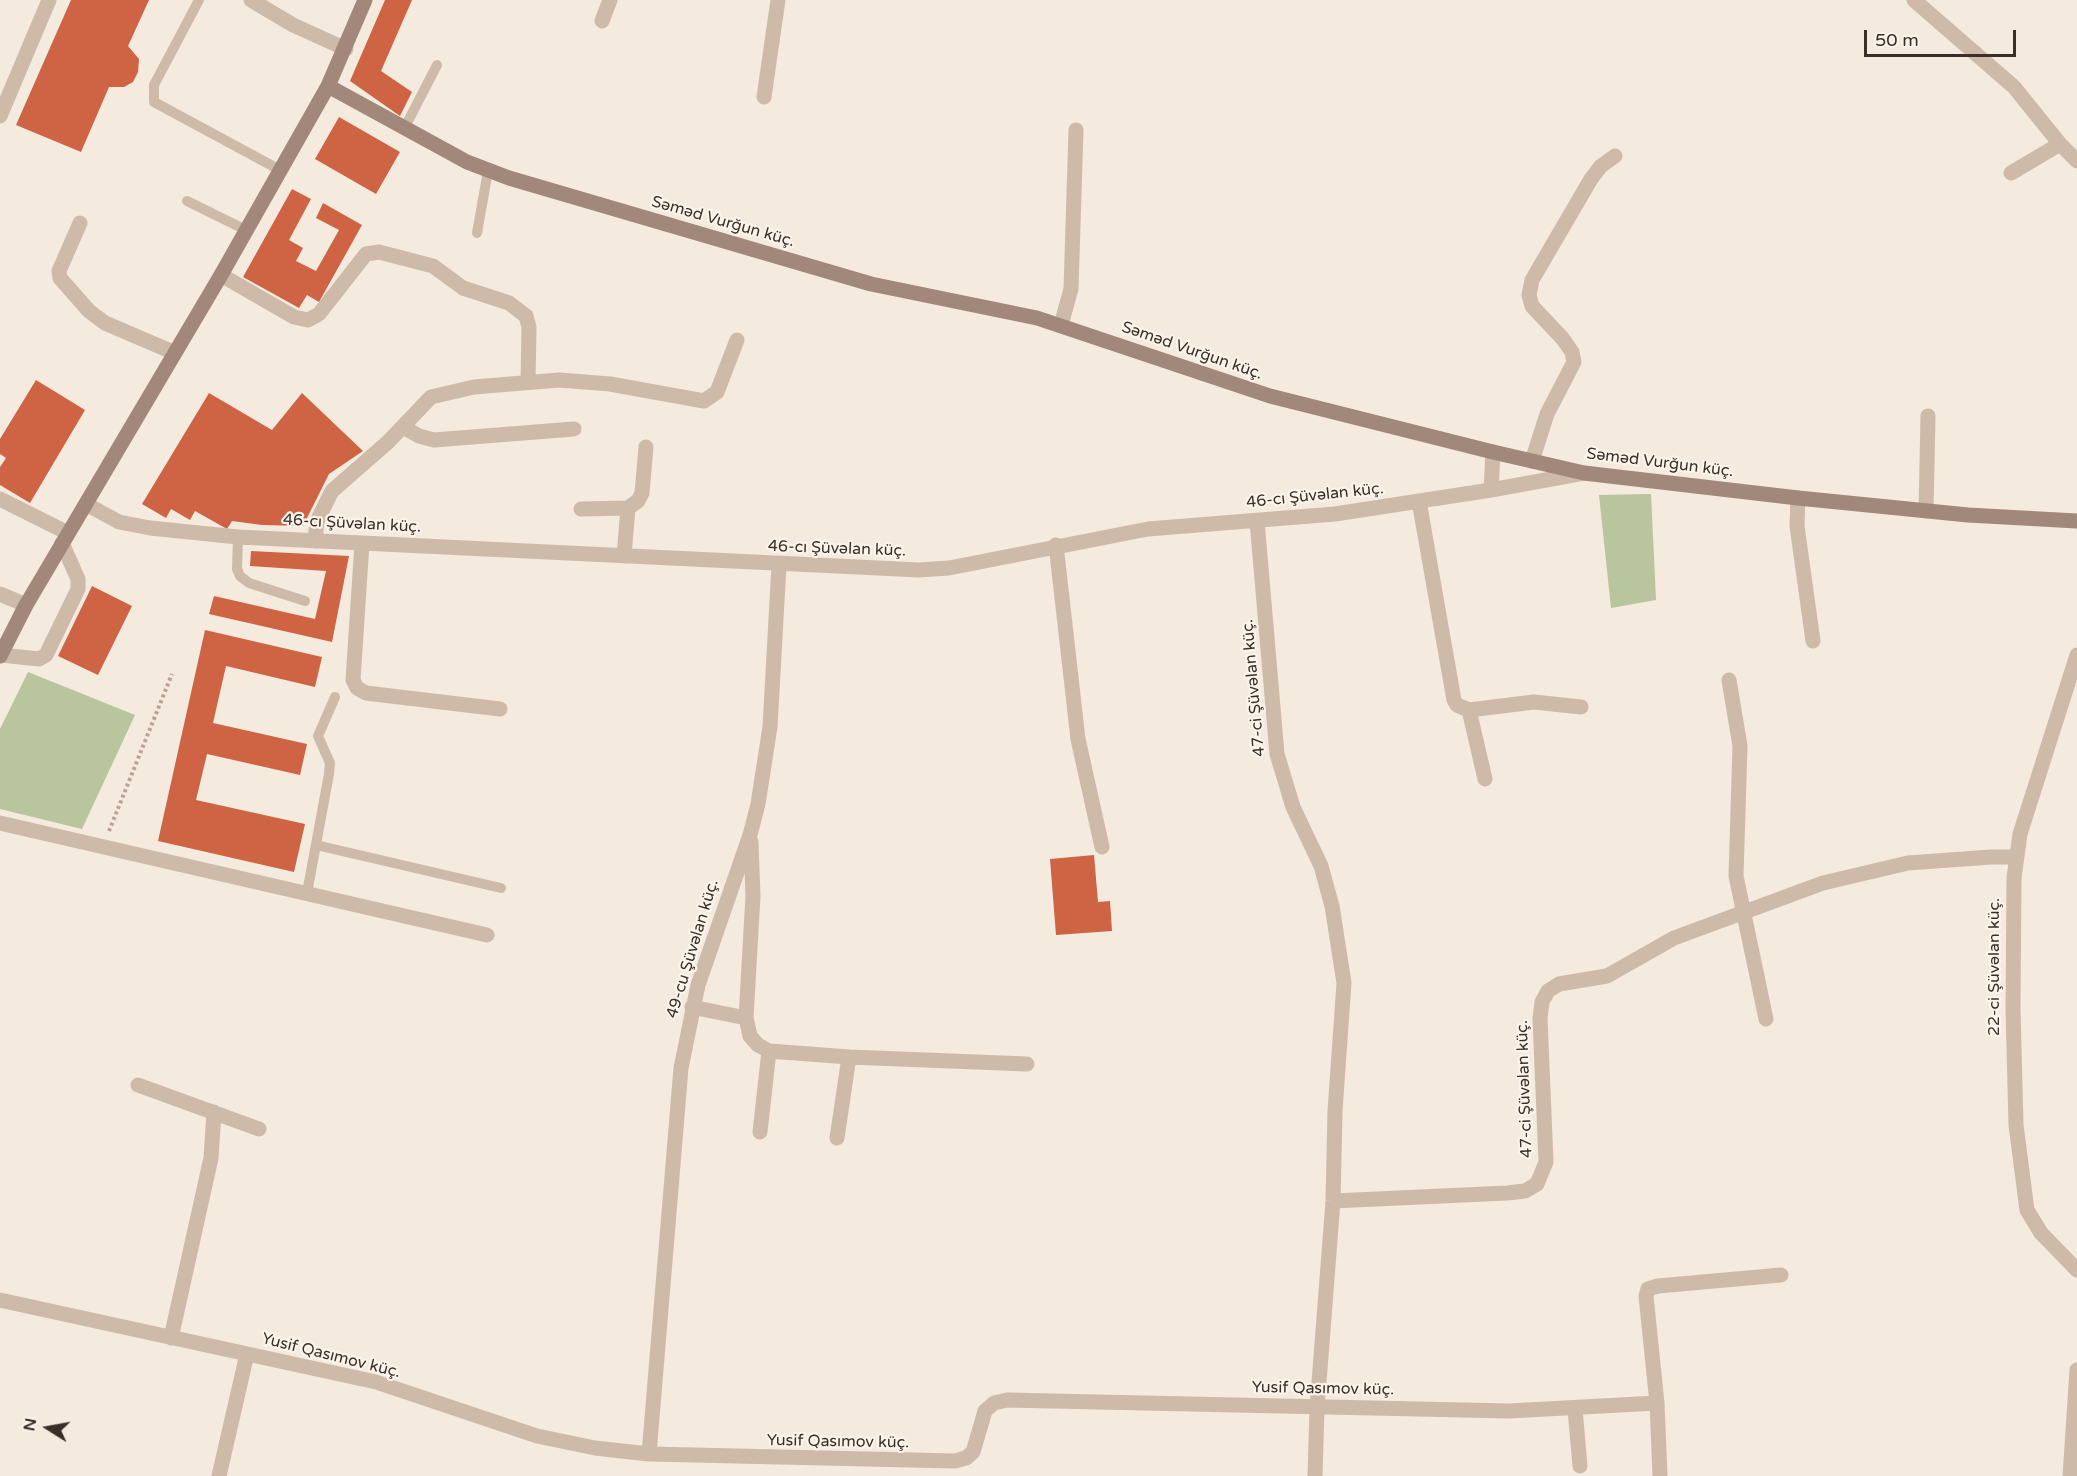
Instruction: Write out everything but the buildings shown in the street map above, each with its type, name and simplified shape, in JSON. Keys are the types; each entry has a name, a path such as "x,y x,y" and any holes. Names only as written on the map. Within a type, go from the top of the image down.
{"street":[{"path":"0,116 49,0"},
{"path":"251,0 293,25 346,49"},
{"path":"0,499 65,538 78,579 78,589 46,656 39,659 0,655 26,604 65,538 86,504 221,275 327,86 346,49 365,0"},
{"path":"602,21 610,0"},
{"path":"764,97 778,0"},
{"path":"1916,1 2014,87 2060,144 2077,161"},
{"name":"Səməd Vurğun küç.","path":"327,86 404,129 488,171 871,284 1021,314 1061,325 1270,396 1494,452 1584,472 1798,498 1926,511 2077,521"},
{"path":"1061,325 1071,289 1076,130"},
{"path":"2011,173 2060,144"},
{"path":"1532,461 1547,414 1574,362 1572,352 1563,339 1532,306 1529,295 1532,280 1592,179 1601,166 1615,156"},
{"path":"80,223 59,271 60,278 89,311 105,323 175,353"},
{"path":"221,275 294,317 308,320 314,319 326,307 366,254 379,252 433,266 463,288 509,303 526,316 529,327 528,381"},
{"path":"315,541 317,521 332,491 403,427 430,397 455,390 528,381 584,381 704,401 717,392 737,340"},
{"path":"1926,511 1928,416"},
{"path":"403,427 419,436 434,440 574,429"},
{"path":"580,510 628,508 638,501 642,493 646,447"},
{"path":"1491,490 1494,452"},
{"name":"46-cı Şüvəlan küç.","path":"86,504 119,522 150,528 238,537 778,565 933,570 1056,545 1172,526 1335,514 1491,490 1584,472"},
{"path":"1798,498 1797,526 1813,641"},
{"path":"1419,501 1454,700 1463,709 1469,710 1534,702 1581,707"},
{"path":"624,556 628,508"},
{"name":"47-ci Şüvəlan küç.","path":"1257,521 1277,754 1293,807 1321,866 1341,950 1344,1007 1337,1071 1333,1201 1317,1408 1315,1476"},
{"path":"362,543 353,680 357,688 366,693 500,710"},
{"path":"1056,545 1078,739 1102,847"},
{"name":"49-cu Şüvəlan küç.","path":"649,1455 681,1068 692,1007 728,892 750,835 767,750 778,565"},
{"path":"0,594 26,604"},
{"name":"22-ci Şüvəlan küç.","path":"2077,656 2022,825 2015,857 2014,1099 2024,1195 2033,1221 2077,1270"},
{"path":"1729,681 1740,746 1736,876 1766,1019"},
{"path":"1469,710 1485,779"},
{"path":"0,823 487,935"},
{"path":"750,835 753,896 746,1018 750,1036 758,1045 769,1051 849,1057 1027,1064"},
{"name":"47-ci Şüvəlan küç.","path":"1333,1201 1507,1193 1525,1191 1537,1184 1546,1162 1540,1018 1542,1002 1548,991 1560,984 1607,976 1674,938 1823,883 1877,868 1957,859 2015,857"},
{"path":"692,1007 746,1018"},
{"path":"760,1132 769,1051"},
{"path":"837,1138 849,1057"},
{"path":"138,1085 259,1129"},
{"path":"171,1338 211,1158 214,1112"},
{"path":"1660,1476 1657,1403 1646,1296 1648,1289 1658,1286 1781,1275"},
{"name":"Yusif Qasımov küç.","path":"0,1300 376,1382 537,1436 595,1448 649,1455 955,1461 966,1458 973,1452 985,1411 994,1403 1007,1400 1509,1412 1657,1403"},
{"path":"219,1476 247,1354"},
{"path":"2070,1476 2077,1370"},
{"path":"1575,1409 1580,1466"}],"lane":[{"path":"199,0 154,85 154,102 280,170"},
{"path":"404,129 437,65"},
{"path":"477,233 488,171"},
{"path":"187,201 246,230"},
{"path":"238,537 237,569 240,576 249,583 305,601"},
{"path":"307,893 330,763 318,736 334,697"},
{"path":"316,844 501,888"}],"path":[{"path":"103,846 172,674"}],"green space":[{"path":"1651,494 1656,600 1611,608 1599,495"},
{"path":"28,672 135,715 82,829 0,809 0,729"}]}
